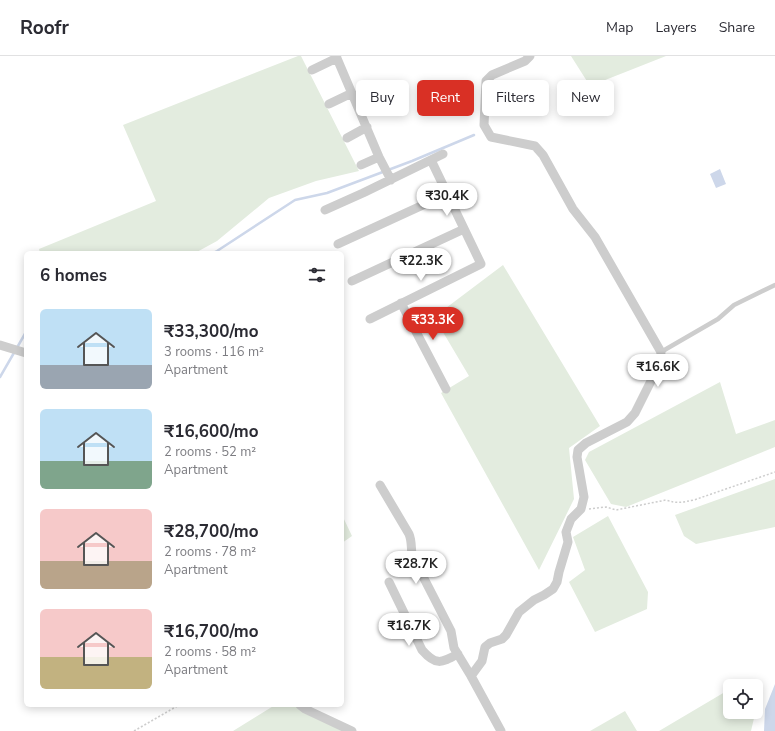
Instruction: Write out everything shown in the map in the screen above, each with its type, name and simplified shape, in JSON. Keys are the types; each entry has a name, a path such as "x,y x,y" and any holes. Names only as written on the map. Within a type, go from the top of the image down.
{"street":[{"path":"471,676 482,661 485,647 490,643 502,639 506,635 519,612 526,605 553,589 557,582 568,542 566,532 571,519 581,509 584,497 577,457 578,450 586,443 627,422 635,413 660,363 661,352 595,236 574,209 543,155 535,146 490,137 484,125 486,81 492,75 525,61 530,56"},
{"path":"312,70 336,57 379,157 391,180"},
{"path":"329,104 352,93"},
{"path":"347,138 367,127"},
{"path":"325,210 443,154"},
{"path":"362,166 379,157"},
{"path":"370,319 481,264 431,160"},
{"path":"338,244 447,194"},
{"path":"352,281 464,228"},
{"path":"401,303 446,389"},
{"path":"0,345 24,352"},
{"path":"380,485 409,534 412,555 451,631 454,648 502,731"},
{"path":"388,582 422,650 428,657 437,662 444,662 458,654"},
{"path":"302,707 352,731"}],"lane":[{"path":"661,352 718,319 734,305 775,285"}],"path":[{"path":"581,509 606,507 616,510 666,500 673,503 684,502 694,500 775,472"},
{"path":"134,731 176,707"}],"shaded area":[{"path":"301,56 359,171 316,181 269,198 217,241 199,251 40,251 39,249 156,201 123,125"},
{"path":"571,56 666,56 605,80 586,80"},
{"path":"503,265 600,426 569,448 574,499 539,570 441,393 469,376 434,317"},
{"path":"720,382 736,434 775,420 775,447 626,507 611,504 585,460 589,452"},
{"path":"775,479 775,527 696,544 684,536 675,515"},
{"path":"608,516 648,592 647,609 595,632 569,582 585,570 573,537"},
{"path":"344,519 352,536 344,542"},
{"path":"723,693 723,719 754,719 751,731 659,731"},
{"path":"272,707 300,707 342,731 233,731"},
{"path":"625,711 637,731 590,731"}],"water":[{"path":"720,169 726,184 716,188 710,174"},
{"path":"775,684 775,731 764,731 765,709"}],"waterway":[{"path":"217,251 295,200 327,193 412,161 474,135"},
{"path":"0,377 24,335"}]}
